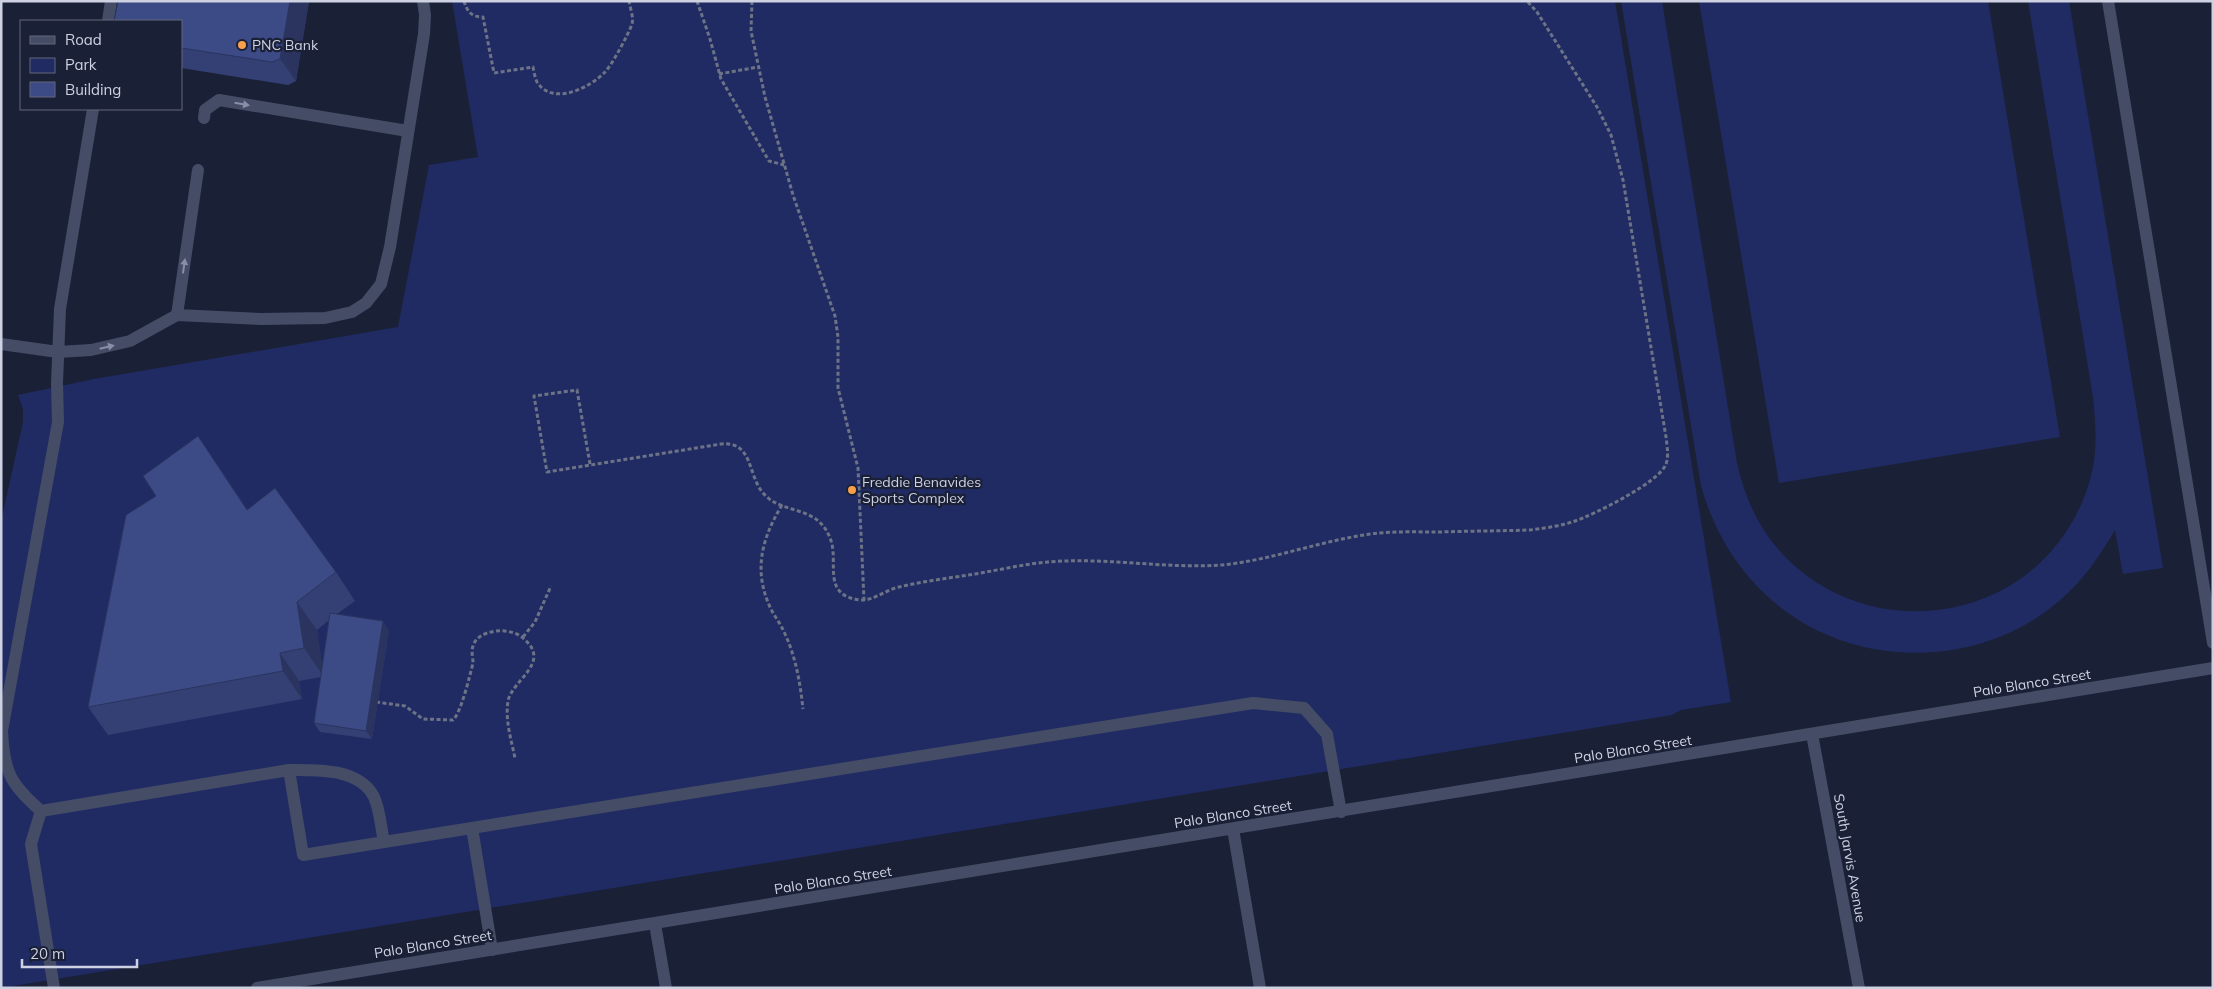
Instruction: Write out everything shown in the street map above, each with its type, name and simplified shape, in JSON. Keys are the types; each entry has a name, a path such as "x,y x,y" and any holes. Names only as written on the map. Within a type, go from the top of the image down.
{"street":[{"path":"108,20 111,1"},
{"path":"1,344 58,352 91,350 130,341 177,315 261,319 325,318 352,312 366,303 381,284 390,247 424,34 425,16 423,1"},
{"path":"2108,1 2213,643"},
{"path":"204,118 205,110 219,100 408,131"},
{"path":"41,811 20,792 9,775 3,752 2,732 58,422 60,309 93,110"},
{"path":"177,315 198,170"},
{"name":"Palo Blanco Street","path":"258,988 2213,668"},
{"path":"289,770 303,855 1252,703 1304,708 1326,734 1341,812"},
{"name":"South Jarvis Avenue","path":"1812,734 1859,988"},
{"path":"41,811 289,770 323,770 352,777 366,786 374,797 384,842"},
{"path":"41,811 31,844 54,988"},
{"path":"472,828 492,950"},
{"path":"1233,829 1260,988"},
{"path":"655,924 666,988"}],"path":[{"path":"464,1 466,10 483,17 494,73 532,67 536,81 541,86 557,94 565,94 598,79 607,70 633,23 629,1"},
{"path":"697,1 719,74 769,161 784,165"},
{"path":"752,1 751,31 758,68 793,195 835,316 838,337 838,388 858,468 864,600"},
{"path":"590,464 577,390 534,396 547,472 731,443 745,453 764,495 774,502 808,514 818,520 825,528 834,548 833,579 839,590 858,600 870,599 896,587 1046,562 1089,561 1193,566 1224,564 1369,534 1530,530 1553,527 1596,513 1649,482 1662,470 1666,465 1666,438 1623,180 1611,135 1597,106 1537,12 1527,1"},
{"path":"719,74 758,68"},
{"path":"782,504 768,527 763,545 761,561 763,584 770,608 785,633 797,665 802,709"},
{"path":"523,637 534,622 551,586"},
{"path":"376,702 405,706 423,719 453,720 458,716 473,661 472,650 475,641 482,634 498,631 516,633 523,637 532,651 534,661 509,698 508,723 515,758"}],"green space":[{"name":"Freddie Benavides Sports Complex","path":"452,1 1615,1 1731,702 1681,710 1672,715 1,988 1,522 23,422 23,409 18,395 94,379 398,327 429,165 478,157"},
{"path":"1621,1 1662,1 1737,463 1742,483 1754,512 1770,539 1797,568 1828,589 1863,604 1900,611 1937,610 1974,602 2009,586 2040,563 2059,541 2068,529 2087,490 2094,461 2095,421 2093,397 2028,1 2069,1 2163,568 2123,574 2115,530 2097,559 2076,585 2059,601 2026,624 1990,641 1951,650 1911,653 1872,649 1834,638 1798,620 1766,595 1744,571 1726,545 1712,517 1701,486"},
{"path":"1699,1 1988,1 2060,437 1779,483"}],"building":[{"name":"PNC Bank","path":"118,1 290,1 280,59 272,62 182,48 182,20 114,20"},
{"path":"198,436 247,510 275,488 336,572 297,602 304,648 280,653 283,671 88,707 126,515 156,496 143,476"},
{"path":"330,613 383,621 366,731 314,723"}],"place":[{"name":"PNC Bank","path":"242,45"},
{"name":"Freddie Benavides Sports Complex","path":"852,490"}]}
